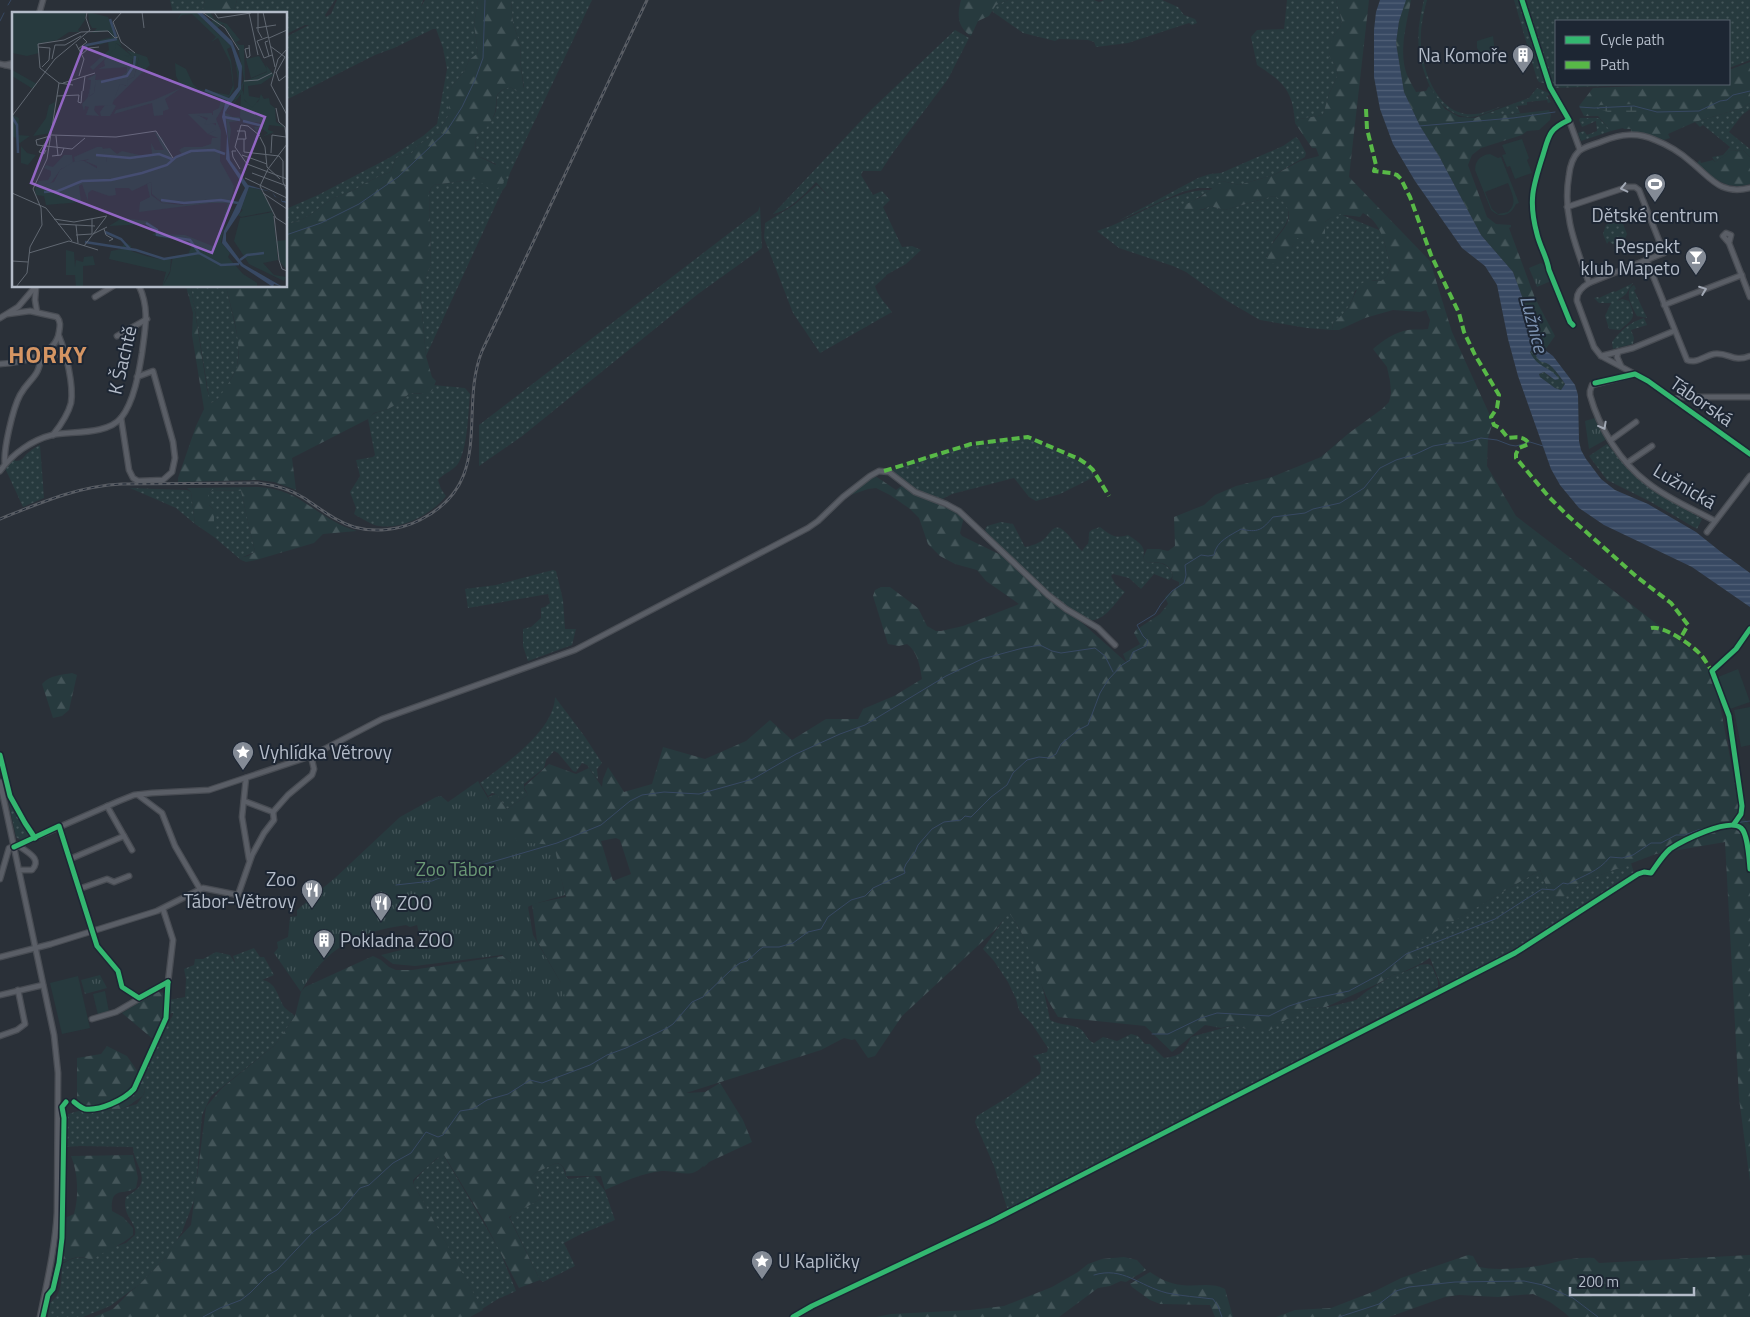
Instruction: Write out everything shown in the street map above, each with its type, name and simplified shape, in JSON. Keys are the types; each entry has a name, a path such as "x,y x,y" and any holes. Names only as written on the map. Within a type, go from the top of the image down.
{"street":[{"path":"1569,120 1580,150"},
{"path":"1589,283 1570,231 1567,207 1571,164 1580,150 1617,136 1630,134 1641,136 1656,140 1680,154 1717,185 1731,189 1750,188"},
{"path":"1567,207 1624,187 1635,187 1640,192 1664,253 1589,283 1578,292 1577,301 1594,347 1601,356 1654,340 1674,331"},
{"path":"1729,243 1750,297"},
{"path":"1647,260 1686,359 1694,361 1714,354 1722,354 1738,359 1750,356"},
{"path":"1664,305 1742,275"},
{"path":"0,318 18,307 34,288"},
{"path":"36,288 37,312"},
{"path":"95,297 110,288"},
{"name":"K Šachtě","path":"0,471 5,464 29,445 54,435 101,429 121,418 131,398 137,377 147,319 145,301 140,288"},
{"path":"0,364 22,360 44,352 55,344 58,336 59,319 55,317 26,311 8,314"},
{"name":"K Šachtě","path":"117,336 147,319"},
{"path":"54,435 67,414 71,402 69,373 58,336"},
{"path":"44,352 58,354 66,358"},
{"path":"5,464 8,436 17,401 38,371 44,352"},
{"path":"1618,352 1617,358 1622,368"},
{"name":"Táborská","path":"1601,356 1648,381 1750,454"},
{"path":"121,418 129,470 133,478 142,481 160,480 167,477 172,472 175,458 173,442 153,371 137,377"},
{"name":"Lužnická","path":"1635,374 1596,383 1591,387 1590,395 1600,422 1627,463 1641,478 1654,488 1715,521"},
{"path":"1674,399 1681,396 1750,397"},
{"path":"1611,440 1636,422"},
{"path":"1627,463 1652,446"},
{"path":"0,879 4,852 9,848 107,806 138,795 159,792 205,791 246,778 311,756 382,719 575,650 808,528 870,476 882,471 891,474 918,493 960,511 1052,598 1066,609 1098,628 1116,645"},
{"path":"1707,532 1750,476"},
{"path":"0,957 163,909 200,889 238,894 249,861 261,837 274,820 273,812 288,795 312,775 314,769 311,756"},
{"path":"246,778 243,825 249,861"},
{"path":"0,782 16,846 19,870 54,1035 58,1073 58,1213 54,1252 40,1317"},
{"path":"138,795 162,813 175,846 200,889"},
{"path":"244,801 273,812"},
{"path":"107,806 132,850"},
{"path":"60,826 98,946 118,971 122,987 139,998"},
{"path":"70,859 124,836"},
{"path":"16,846 32,855 36,862 32,870 19,870"},
{"path":"79,889 106,879 114,882 129,876"},
{"path":"92,1018 116,1012 168,982 172,940 163,909"},
{"path":"0,995 43,986"},
{"path":"0,1036 24,1025 18,990"}],"green space":[{"path":"170,0 205,0 202,12 173,12"},
{"path":"205,0 237,0 234,12 202,12"},
{"path":"237,0 335,0 325,15 326,17 331,14 337,0 423,0 421,7 425,0 478,0 474,24 478,53 469,60 465,70 452,86 449,115 441,127 442,134 435,135 418,145 412,153 398,157 391,172 373,179 351,192 334,198 301,220 288,224 288,208 318,195 389,158 423,136 437,124 447,69 443,48 436,29 433,29 375,55 288,99 288,36 309,25 288,33 288,12 234,12"},
{"path":"478,0 511,0 513,23 521,47 520,60 524,91 518,92 510,87 500,91 497,96 492,120 475,138 476,155 506,170 505,178 501,185 497,189 490,189 476,179 434,185 429,193 431,265 420,291 426,356 432,377 436,381 432,391 428,394 410,393 388,409 374,413 368,419 292,458 296,490 274,482 258,480 178,482 196,426 204,409 192,335 193,313 187,288 191,288 207,389 211,403 220,396 231,380 236,369 238,357 239,347 226,288 288,288 288,224 301,220 334,198 351,192 373,179 391,172 398,157 412,153 418,145 435,135 442,134 441,127 449,115 449,92 465,70 469,60 478,53 474,24"},
{"path":"511,0 592,0 426,356 420,291 431,265 429,194 434,185 476,179 482,183 496,164 476,155 475,138 494,116 500,92 510,87 518,92 524,87 520,60 521,47 513,23"},
{"path":"961,0 1008,0 996,5 989,16 978,21 971,36 963,29 959,20"},
{"path":"1008,0 1094,0 1099,2 1104,0 1162,0 1178,7 1184,15 1195,19 1197,23 1192,25 1189,23 1128,43 1096,47 1094,42 1088,40 1059,39 1055,41 1023,33 992,10 996,5"},
{"path":"1287,0 1336,0 1342,21 1340,28 1334,35 1329,55 1338,75 1329,94 1323,115 1300,119 1295,123 1292,102 1285,88 1274,77 1257,65 1251,37 1257,30 1284,29"},
{"path":"1336,0 1369,0 1349,177 1430,261 1452,332 1493,422 1488,438 1487,466 1516,516 1696,654 1715,679 1741,815 1750,825 1750,1182 1739,1098 1725,842 1656,854 1582,882 1554,905 1540,870 1413,945 1420,964 1326,1007 1307,1008 1299,1011 1269,1031 1246,1029 1234,1025 1221,1028 1205,1025 1172,1052 1145,1026 1058,1017 1046,996 1021,932 1009,913 996,929 902,1016 875,1056 868,1058 855,1039 844,1038 821,1050 686,1093 705,1092 720,1083 743,1120 752,1142 709,1162 694,1173 655,1172 633,1178 605,1190 601,1176 566,1176 564,1168 556,1163 535,1173 531,1177 542,1198 509,1217 540,1280 519,1288 484,1221 444,1155 437,1158 413,1180 414,1185 483,1310 470,1317 94,1317 113,1309 140,1284 165,1258 175,1242 191,1225 206,1107 222,1088 275,1045 295,1016 301,992 305,987 373,956 396,970 412,970 503,956 511,963 561,983 537,941 532,904 566,897 555,856 523,851 503,834 488,797 496,794 507,809 528,795 524,787 549,764 576,774 589,768 602,787 608,767 624,792 652,784 663,747 705,759 746,741 770,720 792,740 826,719 858,719 863,709 894,696 922,679 918,660 911,647 907,644 899,646 888,644 873,596 875,590 881,587 890,587 918,608 927,626 936,631 963,626 1019,604 986,581 977,570 955,564 940,556 928,544 919,518 910,509 876,488 851,495 855,488 874,475 896,490 903,485 945,504 964,517 960,533 962,536 1005,557 1041,586 1127,663 1123,654 1140,644 1134,633 1136,630 1160,614 1168,604 1165,597 1179,585 1179,582 1172,579 1172,572 1167,566 1156,562 1148,563 1143,558 1147,549 1168,551 1175,546 1174,517 1204,505 1215,495 1236,486 1272,477 1321,457 1389,402 1391,393 1387,367 1373,349 1385,340 1403,331 1428,329 1430,320 1426,310 1420,312 1393,310 1365,318 1339,330 1332,330 1333,323 1347,309 1360,285 1366,281 1381,281 1387,276 1391,267 1382,236 1370,217 1363,213 1360,217 1341,215 1333,217 1325,222 1325,236 1322,242 1310,242 1304,238 1297,238 1285,259 1269,265 1267,263 1268,251 1289,217 1286,205 1277,197 1273,196 1225,210 1210,206 1193,211 1182,211 1178,208 1199,198 1222,181 1239,185 1274,175 1300,161 1319,156 1316,148 1312,148 1295,123 1300,119 1323,115 1329,94 1338,75 1335,65 1329,56 1330,45 1342,21","holes":["616,838 620,840 631,874 613,881 601,841"]},
{"path":"1405,0 1411,0 1404,37 1404,66 1416,92 1426,91 1429,86 1445,109 1459,117 1475,118 1488,113 1508,115 1549,110 1551,115 1550,120 1539,130 1527,131 1522,135 1481,148 1472,155 1468,165 1487,217 1496,224 1511,225 1509,228 1535,298 1555,336 1545,350 1537,337 1513,272 1481,235 1440,158 1420,126 1404,92 1396,43 1399,21"},
{"path":"1424,0 1427,0 1421,28 1422,56 1428,78 1440,98 1456,111 1466,114 1481,113 1503,106 1481,115 1467,117 1447,109 1439,101 1428,81 1419,49 1419,24"},
{"path":"1514,0 1521,0 1546,78 1544,83 1539,82 1537,79"},
{"path":"1525,0 1750,0 1750,60 1730,68 1730,20 1555,20 1555,85 1630,85 1554,88"},
{"path":"955,30 969,38 948,79 881,171 863,171 861,175 873,195 882,191 890,200 883,207 902,247 912,246 921,250 906,264 886,275 875,286 892,312 820,353 793,313 764,238 765,223 794,205 817,185 829,197 816,182 791,206 773,214 872,109"},
{"path":"1493,36 1495,53 1489,56 1481,54 1477,48 1477,41"},
{"path":"1750,62 1750,103 1742,108 1695,122 1668,134 1670,138 1664,140 1644,133 1631,132 1631,129 1623,128 1611,131 1598,116 1584,116 1579,106 1593,88 1660,85 1730,85 1730,70"},
{"path":"1537,88 1551,94 1547,96 1551,102 1548,103 1547,100 1527,102 1527,105 1517,106 1520,113 1508,115 1488,113 1529,98"},
{"path":"1750,103 1750,109 1742,115 1729,132 1750,149 1750,157 1743,150 1729,151 1715,162 1712,157 1723,155 1730,147 1703,125 1700,127 1695,122 1742,108"},
{"path":"1634,104 1647,106 1648,110 1622,114 1609,113 1598,108 1600,105"},
{"path":"1580,118 1599,118 1611,131 1581,141 1578,133 1584,131 1587,135 1597,131 1596,121 1582,127"},
{"path":"1296,137 1306,153 1305,157 1274,175 1239,185 1222,181 1213,188 1198,188 1182,192 1118,221 1198,178 1221,173 1283,146"},
{"path":"1522,139 1532,173 1515,179 1510,166 1507,167 1502,155 1506,154 1502,145"},
{"path":"1743,150 1750,157 1750,184 1742,186 1727,185 1715,179 1697,163 1700,160 1701,163 1713,160 1715,162 1729,151"},
{"path":"1490,154 1498,158 1501,157 1519,203 1505,215 1498,215 1491,210 1475,170 1479,159","holes":["1508,183 1513,198 1513,205 1508,212 1498,214 1492,209 1485,192"]},
{"path":"1210,190 1184,207 1179,208 1179,210 1203,210 1210,206 1225,210 1273,196 1284,202 1288,209 1287,221 1273,242 1266,257 1292,247 1296,238 1304,238 1311,242 1325,236 1325,222 1334,215 1340,214 1379,230 1382,234 1391,267 1387,276 1381,281 1373,280 1355,291 1347,309 1333,323 1332,330 1307,328 1260,320 1224,299 1186,272 1119,248 1097,231 1182,194"},
{"path":"760,206 762,248 698,294 521,437 479,466 479,425 758,211"},
{"path":"1613,221 1623,224 1627,234 1621,248 1612,251 1620,247 1609,241 1607,244 1603,234 1606,225"},
{"path":"1541,263 1546,266 1551,281 1537,287 1529,268"},
{"path":"1633,283 1626,294 1617,301 1622,299 1629,301 1633,311 1632,318 1620,330 1609,329 1605,316 1611,303 1599,303 1594,298 1615,292"},
{"path":"1634,285 1636,289 1634,290 1647,318 1637,316 1631,304 1629,291"},
{"path":"191,288 226,288 239,343 237,368 222,395 210,403"},
{"path":"1644,318 1647,325 1631,330 1634,338 1633,344 1613,349 1612,342 1622,330"},
{"path":"1533,350 1554,369 1565,384 1561,390 1540,377 1539,374 1544,372 1551,378 1552,372 1534,361 1530,352"},
{"path":"433,385 465,388 470,394 467,429 462,455 457,465 438,480 446,496 433,509 407,523 388,527 373,524 354,514 356,508 350,492 360,476 356,460 375,455 368,419 375,413 393,406 410,393 420,394 432,391"},
{"path":"1595,418 1607,439 1589,449 1585,421"},
{"path":"1021,438 1033,440 1083,463 1090,468 1094,475 1092,478 1060,494 1036,501 1029,497 1014,478 952,494 942,499 912,488 911,485 904,482 891,470 960,447"},
{"path":"1607,444 1642,482 1702,519 1697,529 1649,501 1607,480 1589,456"},
{"path":"40,445 44,498 23,507 5,468 14,459 15,461 22,459 31,450"},
{"path":"258,487 276,489 292,495 335,522 357,531 323,534 314,543 256,560 246,562 241,560 243,557 255,552 241,491 212,490 209,493 209,505 214,510 214,537 195,524 191,492 187,488"},
{"path":"130,488 187,490 191,492 195,524 176,508"},
{"path":"212,490 241,491 255,552 243,557 241,560 214,537 214,510 209,505 209,493"},
{"path":"1001,522 1013,524 1025,547 1040,542 1057,527 1066,532 1082,551 1088,544 1090,531 1100,527 1116,536 1128,535 1143,547 1143,558 1148,563 1164,564 1172,572 1173,576 1169,580 1154,574 1141,589 1129,578 1113,574 1111,576 1116,585 1125,592 1103,616 1098,619 1086,620 1055,599 985,530 987,526"},
{"path":"553,570 556,571 563,600 565,629 576,629 572,645 528,661 523,646 523,629 531,627 541,618 541,608 550,603 548,594 468,608 465,589 496,585"},
{"path":"1738,669 1750,702 1730,709 1718,677"},
{"path":"72,673 77,675 69,710 62,716 53,718 42,684 52,677"},
{"path":"555,697 602,763 597,769 598,778 587,765 582,763 576,772 573,771 558,753 554,751 546,760 544,768 524,784 524,789 528,795 507,809 496,794 492,793 488,796 480,783 526,746 537,734 553,710"},
{"path":"1750,707 1750,745 1741,747 1734,710"},
{"path":"4,781 23,815 37,834 22,841 16,837"},
{"name":"Zoo Tábor","path":"478,781 493,807 518,842 554,845 565,895 528,907 533,935 561,983 565,997 526,997 510,987 511,963 502,955 415,966 393,964 381,955 422,945 417,925 410,927 406,925 372,932 344,945 321,964 301,992 274,953 278,948 277,942 288,937 290,917 297,916 297,910 336,877 400,817 436,797 441,796 448,802"},
{"path":"1631,863 1634,873 1511,951 1442,988 1430,958 1420,964 1412,945 1540,870 1554,904 1582,882"},
{"path":"1009,912 1024,937 1035,964 1050,1020 1079,1028 1094,1043 1103,1037 1117,1041 1131,1034 1138,1036 1145,1044 1150,1044 1164,1058 1181,1052 1191,1037 1234,1025 1246,1029 1307,1008 1329,1007 1356,1000 1393,975 1420,965 1428,964 1432,966 1438,981 1438,987 1018,1205 1007,1208 994,1166 975,1122 977,1116 1040,1074 1040,1064 1033,1056 1047,1052 1048,1048 1032,1024 1019,1010 1008,982 994,961 983,949"},
{"path":"254,948 260,957 264,957 274,975 262,980 267,981 274,987 285,1008 295,1016 275,1045 211,1096 202,1115 195,1198 182,1232 165,1258 140,1284 110,1306 83,1317 48,1317 50,1303 59,1291 62,1265 75,1258 91,1260 108,1249 126,1243 135,1235 134,1226 127,1214 125,1204 126,1197 139,1187 142,1178 133,1147 66,1147 66,1118 68,1114 82,1110 117,1110 137,1104 145,1090 142,1080 173,1015 173,1013 168,1014 169,1000 185,997 186,979 184,969 194,965 195,959 203,959 216,952 230,955 235,963 233,956"},
{"path":"100,975 107,988 85,994 81,980"},
{"path":"78,976 90,1028 62,1034 50,983"},
{"path":"105,991 109,1012 98,1015 93,994"},
{"path":"152,991 165,993 165,1017 154,1040 122,1013 141,1001"},
{"path":"107,1046 127,1056 142,1078 145,1089 143,1094 129,1105 116,1110 81,1109 77,1103 77,1058 101,1054"},
{"path":"443,1154 499,1249 516,1291 482,1309 414,1185 414,1181 427,1167"},
{"path":"133,1155 138,1178 136,1188 116,1194 113,1198 112,1211 123,1217 133,1228 133,1235 91,1260 79,1257 62,1263 65,1218 74,1214 77,1200 76,1177 71,1156"},
{"path":"556,1163 563,1167 568,1179 594,1176 605,1191 615,1220 564,1243 575,1266 543,1282 540,1280 510,1218 542,1198 531,1177 535,1173"},
{"path":"1468,1255 1473,1256 1479,1267 1504,1269 1532,1267 1582,1258 1594,1258 1599,1263 1750,1255 1750,1317 1569,1317 1550,1302 1533,1294 1498,1297 1459,1295 1445,1297 1389,1317 1276,1317 1295,1310 1331,1308 1375,1291 1401,1278"},
{"path":"1124,1257 1137,1260 1146,1270 1126,1282 1121,1281 1110,1286 1098,1288 1059,1317 876,1317 891,1314 970,1310 1004,1306 1052,1287 1088,1264 1102,1259"},
{"path":"1150,1272 1173,1284 1215,1286 1225,1289 1233,1317 1215,1317 1210,1305 1160,1304 1150,1300 1130,1284"}],"water":[{"path":"1380,0 1406,0 1399,21 1396,43 1404,92 1420,126 1440,158 1481,235 1513,272 1537,337 1545,350 1553,356 1575,385 1578,395 1579,441 1586,459 1601,479 1615,490 1648,504 1696,532 1750,573 1750,607 1692,567 1604,525 1579,508 1560,485 1551,469 1518,376 1497,285 1485,266 1462,248 1415,181 1393,144 1380,109 1374,77 1376,12","holes":["1534,351 1540,361 1549,364 1565,384 1561,390 1540,377 1539,374 1544,372 1555,380 1559,379 1536,361 1530,352"]}],"waterway":[{"path":"8,5 11,0"},
{"path":"288,234 321,223 359,204 398,177 446,132 462,107 483,58 485,0"},
{"path":"0,21 4,13"},
{"path":"1580,107 1634,106 1657,112 1699,111 1720,101 1727,100 1733,95 1750,91"},
{"path":"1419,126 1513,118 1555,112"},
{"path":"203,1317 241,1300 250,1293 268,1275 277,1270 313,1232 338,1214 360,1188 369,1185 393,1163 411,1153 426,1132 438,1137 443,1135 460,1111 473,1109 487,1100 508,1094 530,1080 542,1083 590,1065 607,1055 667,1028 673,1024 692,1002 703,997 732,969 740,963 747,961 763,947 779,947 793,943 808,932 821,929 828,917 851,900 865,896 873,888 905,873 906,864 918,845 932,829 944,822 961,820 965,816 971,817 991,797 1007,785 1013,773 1027,760 1039,757 1049,758 1056,754 1061,744 1078,730 1088,725 1100,693 1108,680 1122,665 1130,660 1133,652 1146,646 1148,641 1137,625 1155,614 1172,591 1184,583 1186,575 1185,565 1201,555 1214,555 1221,542 1229,536 1241,529 1252,531 1259,529 1266,525 1273,517 1305,513 1313,509 1340,503 1364,488 1380,468 1433,446 1462,443 1481,438 1497,440 1516,446 1530,442 1543,446"},
{"path":"454,873 557,843 601,825 630,801 642,795 664,792 699,794 753,779 796,754 865,725 946,676 982,659 1040,645 1061,653 1095,648 1105,656 1113,672"},
{"path":"1152,1034 1168,1034 1201,1018 1217,1013 1269,1016 1289,1006 1311,999 1349,991 1382,973 1406,954 1495,919 1542,889 1554,890 1563,883 1568,884 1590,873 1610,857 1622,858 1633,855 1651,843 1661,843 1676,835 1685,835 1725,824 1750,821"},
{"path":"396,885 432,881 442,877"},
{"path":"1094,1275 1114,1273 1167,1293 1213,1299 1222,1317"},
{"path":"1339,1317 1379,1304 1396,1291 1409,1287 1455,1282 1524,1281 1543,1285 1573,1298 1598,1317"}],"railway":[{"path":"0,519 45,501 75,492 106,485 122,484 258,483 270,485 299,495 334,518 347,524 370,530 387,530 404,526 420,520 444,504 458,486 467,466 473,397 482,351 647,0"}],"marked path":[{"path":"1366,109 1367,129 1376,165 1374,171 1391,173 1401,179 1410,197 1431,255 1459,313 1464,332 1475,355 1499,395 1497,408 1491,417 1494,425 1500,428 1508,438 1514,437 1527,441 1529,444 1519,448 1516,458 1549,497 1637,577 1671,603 1688,625 1680,639"},
{"path":"884,471 971,444 1028,437 1079,459 1088,465 1109,496"},
{"path":"1651,628 1663,630 1684,641 1700,654 1712,671"}],"cycle path":[{"path":"1522,0 1550,87 1569,120 1557,126 1551,133 1537,176 1532,203 1538,239 1570,322 1573,325"},
{"path":"1595,383 1635,374 1648,381 1750,454"},
{"path":"1734,824 1741,814 1742,806 1729,716 1712,671 1736,649 1750,629"},
{"path":"0,755 10,796 35,838"},
{"path":"793,1317 812,1306 992,1221 1515,953 1638,874 1644,872 1651,873 1670,849 1705,831 1735,825 1741,828 1747,841 1750,869"},
{"path":"14,847 59,826 97,946 118,971 122,987 139,998 168,982"},
{"path":"74,1102 85,1109 98,1108 118,1101 134,1089 166,1018 168,982"},
{"path":"43,1317 48,1295 53,1289 62,1238 64,1118 62,1107 66,1102"}],"place":[{"name":"Na Komoře","path":"1523,74"},
{"name":"Dětské centrum","path":"1655,203"},
{"name":"Respekt klub Mapeto","path":"1696,276"},
{"name":"Vyhlídka Větrovy","path":"243,771"},
{"name":"Zoo Tábor-Větrovy","path":"312,909"},
{"name":"ZOO","path":"381,922"},
{"name":"Pokladna ZOO","path":"324,959"},
{"name":"U Kapličky","path":"762,1280"}],"district":[{"name":"HORKY","path":"48,355"}],"water label":[{"name":"Lužnice","path":"1534,324"}]}
